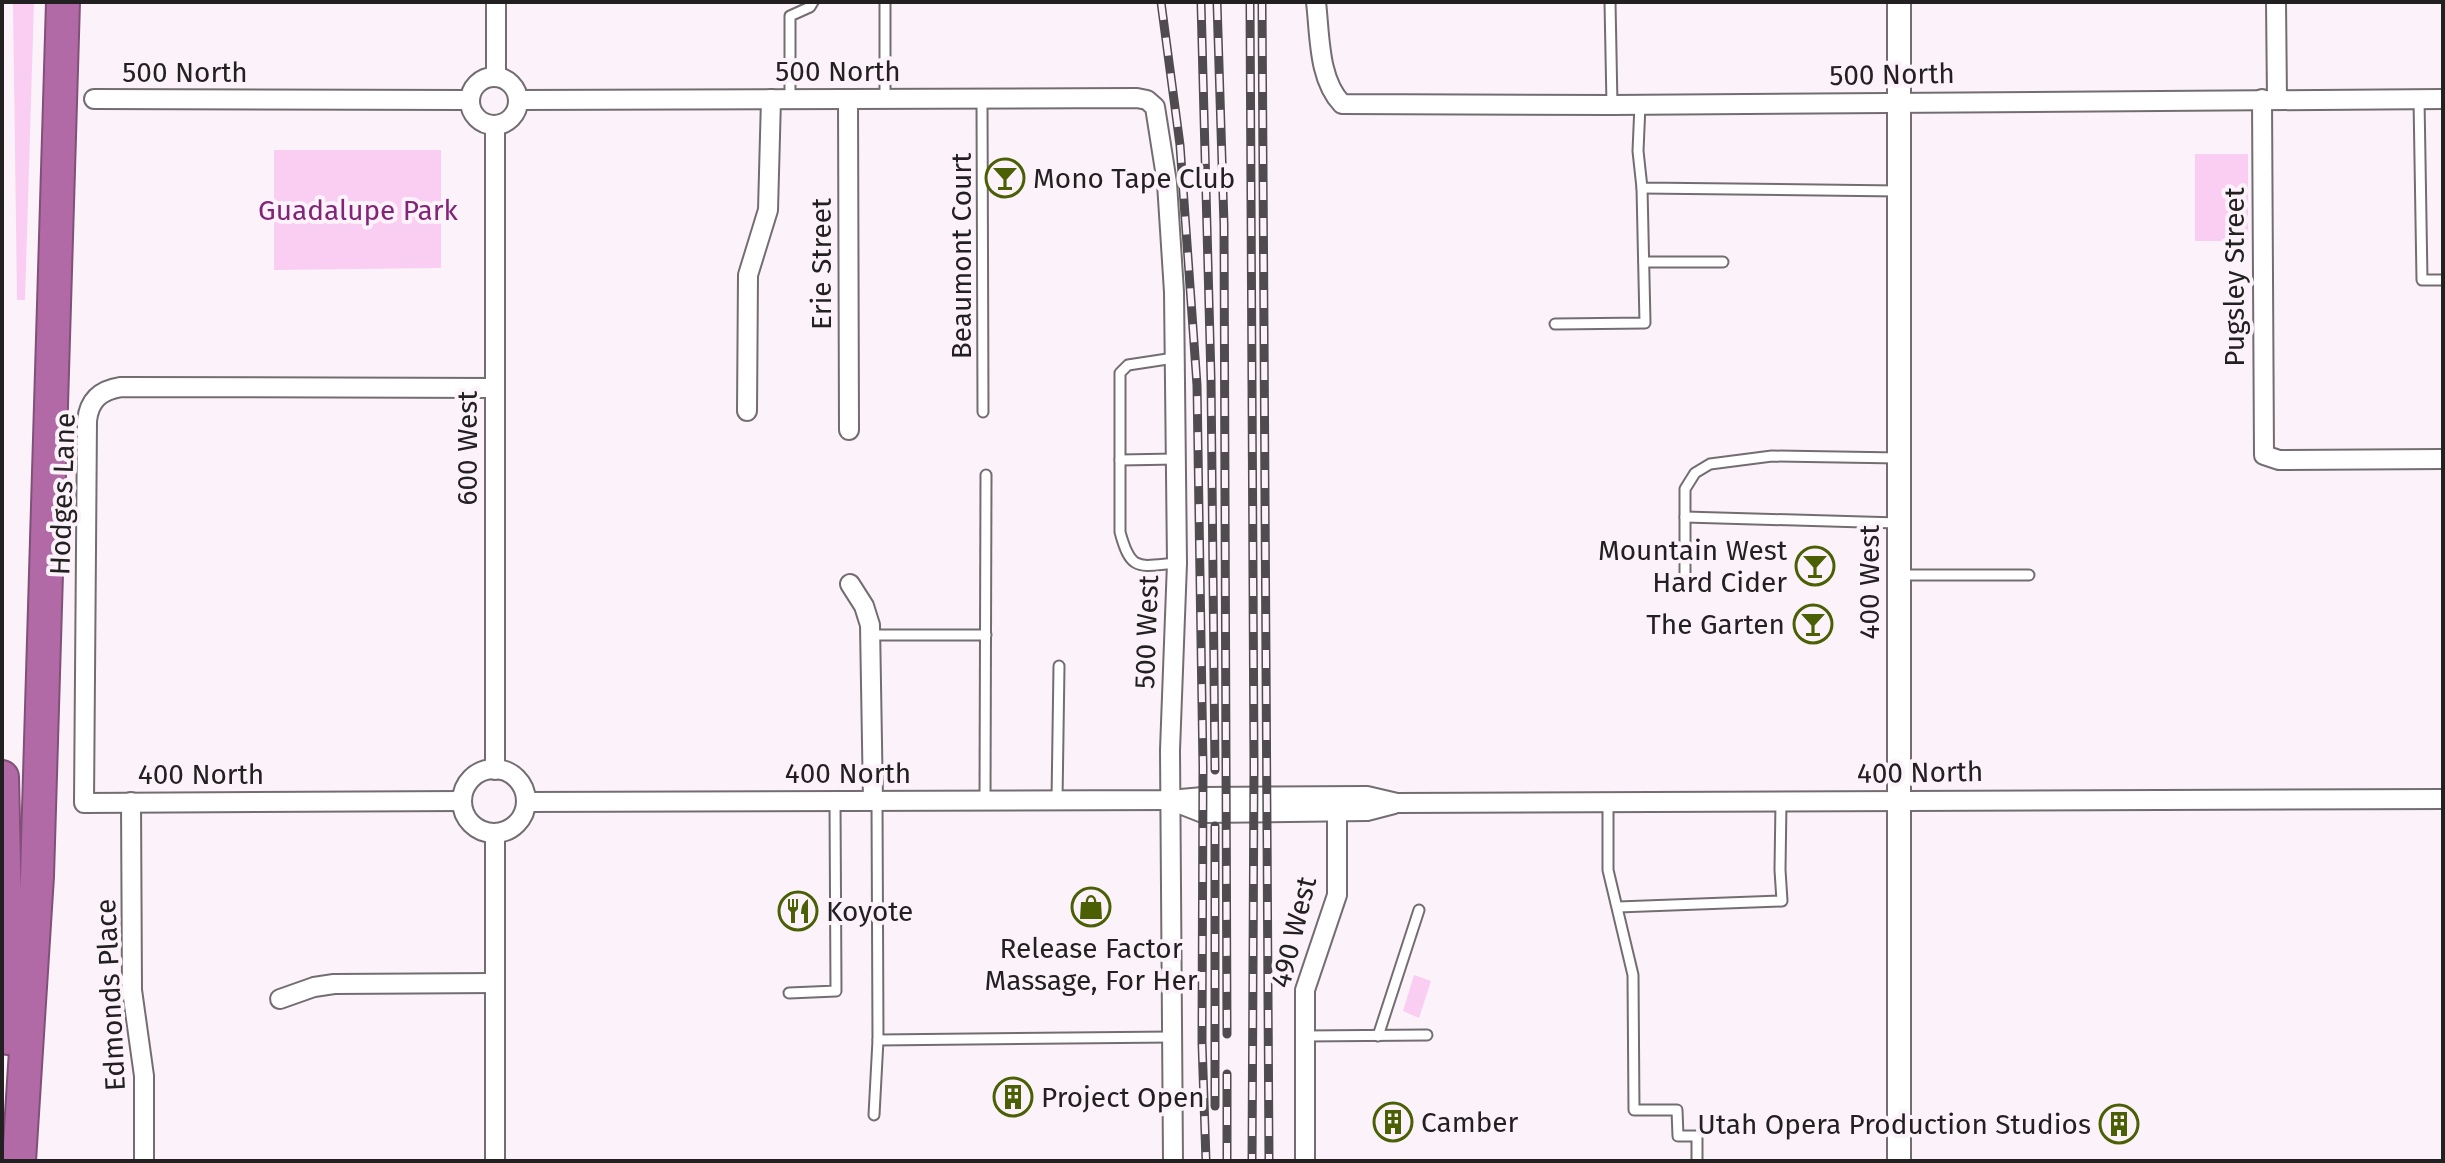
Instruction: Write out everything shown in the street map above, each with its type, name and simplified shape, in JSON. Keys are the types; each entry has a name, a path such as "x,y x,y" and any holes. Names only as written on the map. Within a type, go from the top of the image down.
{"highway":[{"path":"19,1161 37,876 63,2"},
{"path":"2,777 11,1161"}],"street":[{"path":"496,2 496,77"},
{"name":"500 North","path":"1316,2 1326,74 1342,104 2443,99"},
{"name":"400 West","path":"1899,2 1899,1161"},
{"name":"Pugsley Street","path":"2276,2 2269,99 2264,455 2279,460 2443,459"},
{"path":"496,77 511,84 518,100 512,118 495,126 478,120 471,111 469,100 478,83 496,77"},
{"name":"500 North","path":"518,100 1137,98 1147,100 1155,107"},
{"name":"500 North","path":"94,99 469,100"},
{"path":"747,411 748,275 768,210 781,99"},
{"name":"Erie Street","path":"848,99 849,430"},
{"name":"500 West","path":"1155,107 1171,225 1176,459 1177,563 1170,800 1173,1161"},
{"name":"600 West","path":"495,126 495,770"},
{"name":"Hodges Lane","path":"84,803 87,421 94,399 106,390 121,387 495,388"},
{"path":"850,584 868,614 871,635 875,801"},
{"path":"495,770 511,774 517,780 526,802 517,823 503,832 495,833 472,824 466,817 462,801 463,792 472,778 479,773 495,770"},
{"name":"400 North","path":"526,802 1057,801 1367,796 1397,803 2443,799"},
{"name":"400 North","path":"1170,800 1203,813 1367,811 1397,803"},
{"name":"400 North","path":"84,803 462,801"},
{"name":"Edmonds Place","path":"131,802 132,990 143,1063 144,1161"},
{"name":"490 West","path":"1305,1161 1305,990 1337,895 1337,811"},
{"path":"495,833 495,1161"},
{"path":"280,999 314,987 334,984 495,983"}],"lane":[{"path":"781,99 790,16 810,7 813,2"},
{"path":"885,2 885,99"},
{"path":"1610,2 1612,105"},
{"name":"Beaumont Court","path":"982,99 983,412"},
{"path":"2419,99 2422,280 2443,280"},
{"path":"1555,324 1645,323 1642,188 1638,151 1640,105"},
{"path":"1642,188 1899,191"},
{"path":"1644,262 1723,262"},
{"path":"1174,358 1128,365 1120,373 1120,532 1126,555 1135,563 1142,566 1177,563"},
{"path":"1685,588 1685,489 1695,473 1710,464 1772,456 1899,458"},
{"path":"1120,460 1176,459"},
{"path":"985,801 986,475"},
{"path":"1685,517 1899,523"},
{"path":"1899,575 2029,575"},
{"path":"871,635 986,635"},
{"path":"1057,801 1059,666"},
{"path":"789,993 836,991 835,801"},
{"path":"874,1115 878,1040 875,801"},
{"path":"1618,907 1782,901 1781,802"},
{"path":"1608,803 1608,870 1633,975 1634,1110 1677,1110 1678,1136 1697,1136 1697,1161"},
{"path":"1378,1036 1419,910"},
{"path":"1304,1036 1427,1035"},
{"path":"878,1040 1172,1037"}],"green space":[{"path":"13,2 34,2 25,300 17,300"},
{"name":"Guadalupe Park","path":"274,150 441,150 441,268 274,270"},
{"path":"2195,154 2248,154 2248,241 2195,241"},
{"path":"1414,975 1431,981 1419,1018 1403,1011"}],"railway":[{"path":"1161,2 1180,145 1197,385 1203,767 1202,1042 1206,1161"},
{"path":"1201,2 1211,379 1215,770"},
{"path":"1217,2 1224,225 1227,1034"},
{"path":"1250,2 1254,767 1252,1161"},
{"path":"1262,2 1269,1161"},
{"path":"1215,826 1215,1106"},
{"path":"1227,1074 1227,1161"}],"place":[{"name":"Mono Tape Club","path":"1005,178"},
{"name":"Mountain West Hard Cider","path":"1815,566"},
{"name":"The Garten","path":"1813,624"},
{"name":"Release Factor Massage, For Her","path":"1091,907"},
{"name":"Koyote","path":"798,911"},
{"name":"Project Open","path":"1013,1097"},
{"name":"Camber","path":"1393,1122"},
{"name":"Utah Opera Production Studios","path":"2119,1124"}]}
